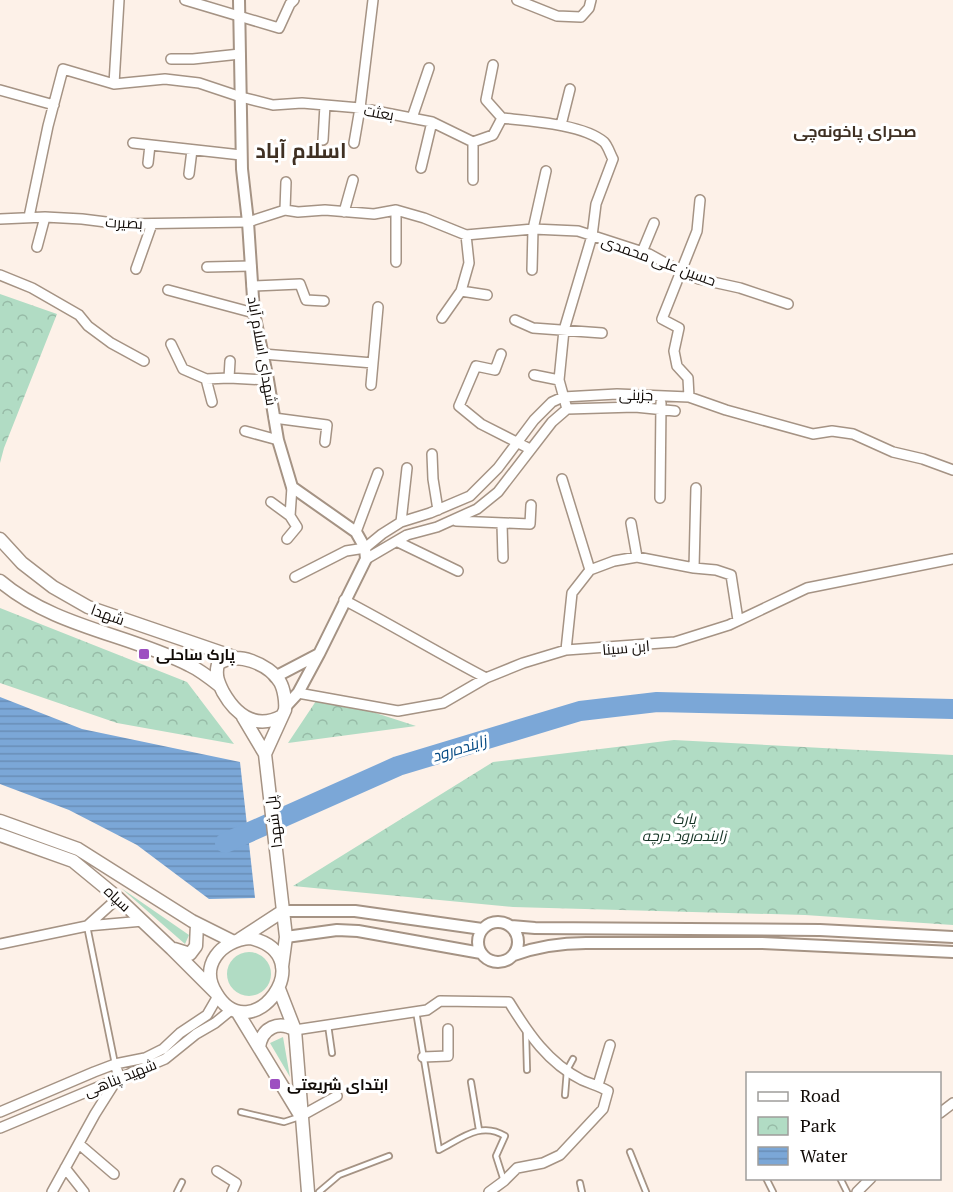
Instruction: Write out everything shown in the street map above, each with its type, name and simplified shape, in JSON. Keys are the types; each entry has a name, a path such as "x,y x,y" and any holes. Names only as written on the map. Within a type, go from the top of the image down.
{"main road":[{"name":"شهدا","path":"0,539 22,562 53,587 88,607 234,657"},
{"name":"شهدا","path":"0,581 38,606 81,626 156,650 189,665 220,686"},
{"path":"234,657 256,663 275,676 281,684 284,711 265,754 243,717 228,700 216,678 218,664 225,659 234,657"},
{"path":"243,717 264,722 274,720 284,711"},
{"name":"پل شهدا","path":"265,754 286,937 282,967"},
{"name":"سپاه","path":"0,821 78,849 197,924 236,940"},
{"name":"سپاه","path":"0,835 73,861 143,921 216,994"},
{"path":"283,910 223,946 212,963 210,973 216,994 234,1011 301,1116"},
{"path":"172,949 190,954 196,946 197,924"},
{"path":"234,1011 262,1007 272,1000 282,979 279,958 267,945 259,940 236,940"},
{"path":"279,989 296,1030 301,1116 314,1190"},
{"path":"259,1047 263,1034 268,1029 282,1025 296,1030"}],"street":[{"path":"29,217 63,69 114,84 119,0"},
{"path":"185,0 279,28 294,0"},
{"name":"شهدای اسلام آباد","path":"239,0 242,155 254,313 278,440 292,487"},
{"path":"354,143 373,0"},
{"path":"518,0 557,16 581,17 589,8 591,0"},
{"path":"171,59 240,54"},
{"path":"492,65 486,100 502,118 561,125 588,133 605,143 613,159 596,204 592,236 564,330 559,380 567,409"},
{"path":"412,118 429,68"},
{"name":"بعثت","path":"114,84 165,79 199,83 273,105 302,103 360,108 432,122 473,142"},
{"path":"561,125 570,89"},
{"path":"0,90 54,105"},
{"path":"323,140 325,105"},
{"path":"473,180 473,142 493,135 502,118"},
{"path":"421,168 432,122"},
{"path":"133,143 242,155"},
{"path":"148,163 150,145"},
{"path":"189,174 192,150"},
{"path":"532,270 534,229 546,171"},
{"path":"344,212 352,180"},
{"path":"285,210 286,182"},
{"path":"689,397 688,378 676,366 674,351 679,328 662,319 697,231 700,200"},
{"name":"حسین علی محمدی","path":"248,222 285,210 374,214 396,210 424,218 466,235 534,229 578,231 642,252 680,272 699,279 740,288 788,304"},
{"path":"396,210 396,262"},
{"path":"37,247 45,217"},
{"name":"بصیرت","path":"0,219 45,217 122,224 248,222"},
{"path":"642,252 654,223"},
{"path":"136,269 152,224"},
{"path":"442,318 461,291 469,263 466,235"},
{"path":"207,267 250,266"},
{"path":"0,275 32,288 79,315 88,326 111,343 144,361"},
{"path":"252,286 300,284 306,300 324,302"},
{"path":"168,290 254,313"},
{"path":"461,291 486,295"},
{"path":"371,385 378,307"},
{"path":"516,320 533,328 602,333"},
{"path":"171,344 183,369 206,380 229,378 268,380"},
{"path":"263,354 374,363"},
{"path":"501,354 495,370 476,366 459,406 481,424 530,449"},
{"path":"229,378 230,361"},
{"path":"534,375 559,380"},
{"path":"206,380 212,402"},
{"name":"جزینی","path":"563,397 617,394 689,397 726,410 813,434 832,431 853,434 893,452 923,459 953,470"},
{"path":"660,498 661,395"},
{"path":"284,711 298,693 319,654 365,554 382,534 401,522 438,510 470,496 487,481 517,441 552,402 563,397"},
{"path":"295,577 346,551 365,554 398,542 408,535 453,521 477,509 498,492 552,422 567,409 635,407 675,411"},
{"path":"274,418 327,425 325,442"},
{"path":"245,431 278,440"},
{"path":"432,454 438,510"},
{"path":"401,522 407,468"},
{"path":"356,532 378,472"},
{"path":"562,479 590,570"},
{"path":"487,481 498,492"},
{"path":"290,516 292,487"},
{"path":"292,487 356,532 365,554"},
{"path":"694,568 696,488"},
{"path":"271,502 290,516 297,527 286,539"},
{"path":"453,521 530,524 531,505"},
{"path":"631,523 637,557"},
{"path":"502,524 503,558"},
{"path":"398,542 458,571"},
{"path":"566,650 572,593 590,570 614,561 637,557 716,570 731,575 738,620"},
{"name":"ابن سینا","path":"298,693 398,711 443,703 486,678 523,663 566,650 675,642 729,625 807,588 953,560"},
{"path":"344,600 486,678"},
{"path":"275,676 319,654"},
{"path":"87,926 118,898"},
{"path":"283,910 355,911 482,929"},
{"path":"0,945 87,926 143,921"},
{"path":"481,953 478,941 482,929 499,921 511,926 535,928 820,930 953,937"},
{"path":"511,926 518,936 518,949 514,955"},
{"path":"286,937 337,930 358,931 481,953 491,961 497,962 504,962 514,955 536,947 560,943 797,944 953,952"},
{"path":"0,1112 115,1064 145,1058 163,1049 180,1033 209,1012 216,994"},
{"path":"296,1030 427,1010 440,1001 509,1002 526,1030 556,1064 582,1080 608,1091 603,1109 560,1155 543,1163 517,1168 489,1192"},
{"name":"شهید پناهی","path":"0,1128 119,1076 136,1072 165,1059 196,1034 234,1011"},
{"path":"209,1012 214,1016 215,1023"},
{"path":"423,1057 448,1056 448,1029"},
{"path":"598,1085 610,1045"},
{"path":"51,1192 119,1076 115,1064"},
{"path":"301,1116 337,1096"},
{"path":"79,1144 114,1174"},
{"path":"65,1168 84,1192"},
{"path":"217,1171 236,1183 232,1192"},
{"path":"856,1192 870,1180"}],"lane":[{"path":"0,591 15,592"},
{"path":"87,926 115,1064"},
{"path":"416,1011 440,1150 478,1130 494,1129 506,1136 496,1156 504,1181"},
{"path":"328,1025 332,1053"},
{"path":"526,1030 527,1070"},
{"path":"565,1095 567,1070 573,1059"},
{"path":"471,1083 478,1130"},
{"path":"240,1112 284,1122 301,1116"},
{"path":"630,1152 646,1192"},
{"path":"314,1190 339,1175 389,1156"},
{"path":"177,1192 182,1182"},
{"path":"580,1183 582,1192"}],"green space":[{"path":"0,294 57,314 0,463"},
{"path":"0,608 187,682 234,744 117,723 0,683"},
{"path":"320,695 416,726 288,743"},
{"name":"پارک زاینده‌رود درچه","path":"674,740 953,755 953,925 805,915 513,907 293,886 493,762"},
{"path":"121,888 189,935 185,944"},
{"path":"249,952 258,953 265,958 270,965 270,983 265,990 258,995 249,996 240,995 233,990 228,983 227,974 228,965 233,958 240,953"},
{"path":"283,1037 290,1077 270,1043"}],"water":[{"path":"0,697 82,729 240,762 255,898 209,899 137,845 69,810 0,784"}],"waterway":[{"name":"زاینده‌رود","path":"225,843 398,766 580,711 657,702 953,709"}],"place":[{"name":"پارک ساحلی","path":"144,654"},
{"name":"ابتدای شریعتی","path":"275,1084"}],"district":[{"name":"صحرای پاخونه‌چی","path":"855,131"},
{"name":"اسلام آباد","path":"301,150"}]}
